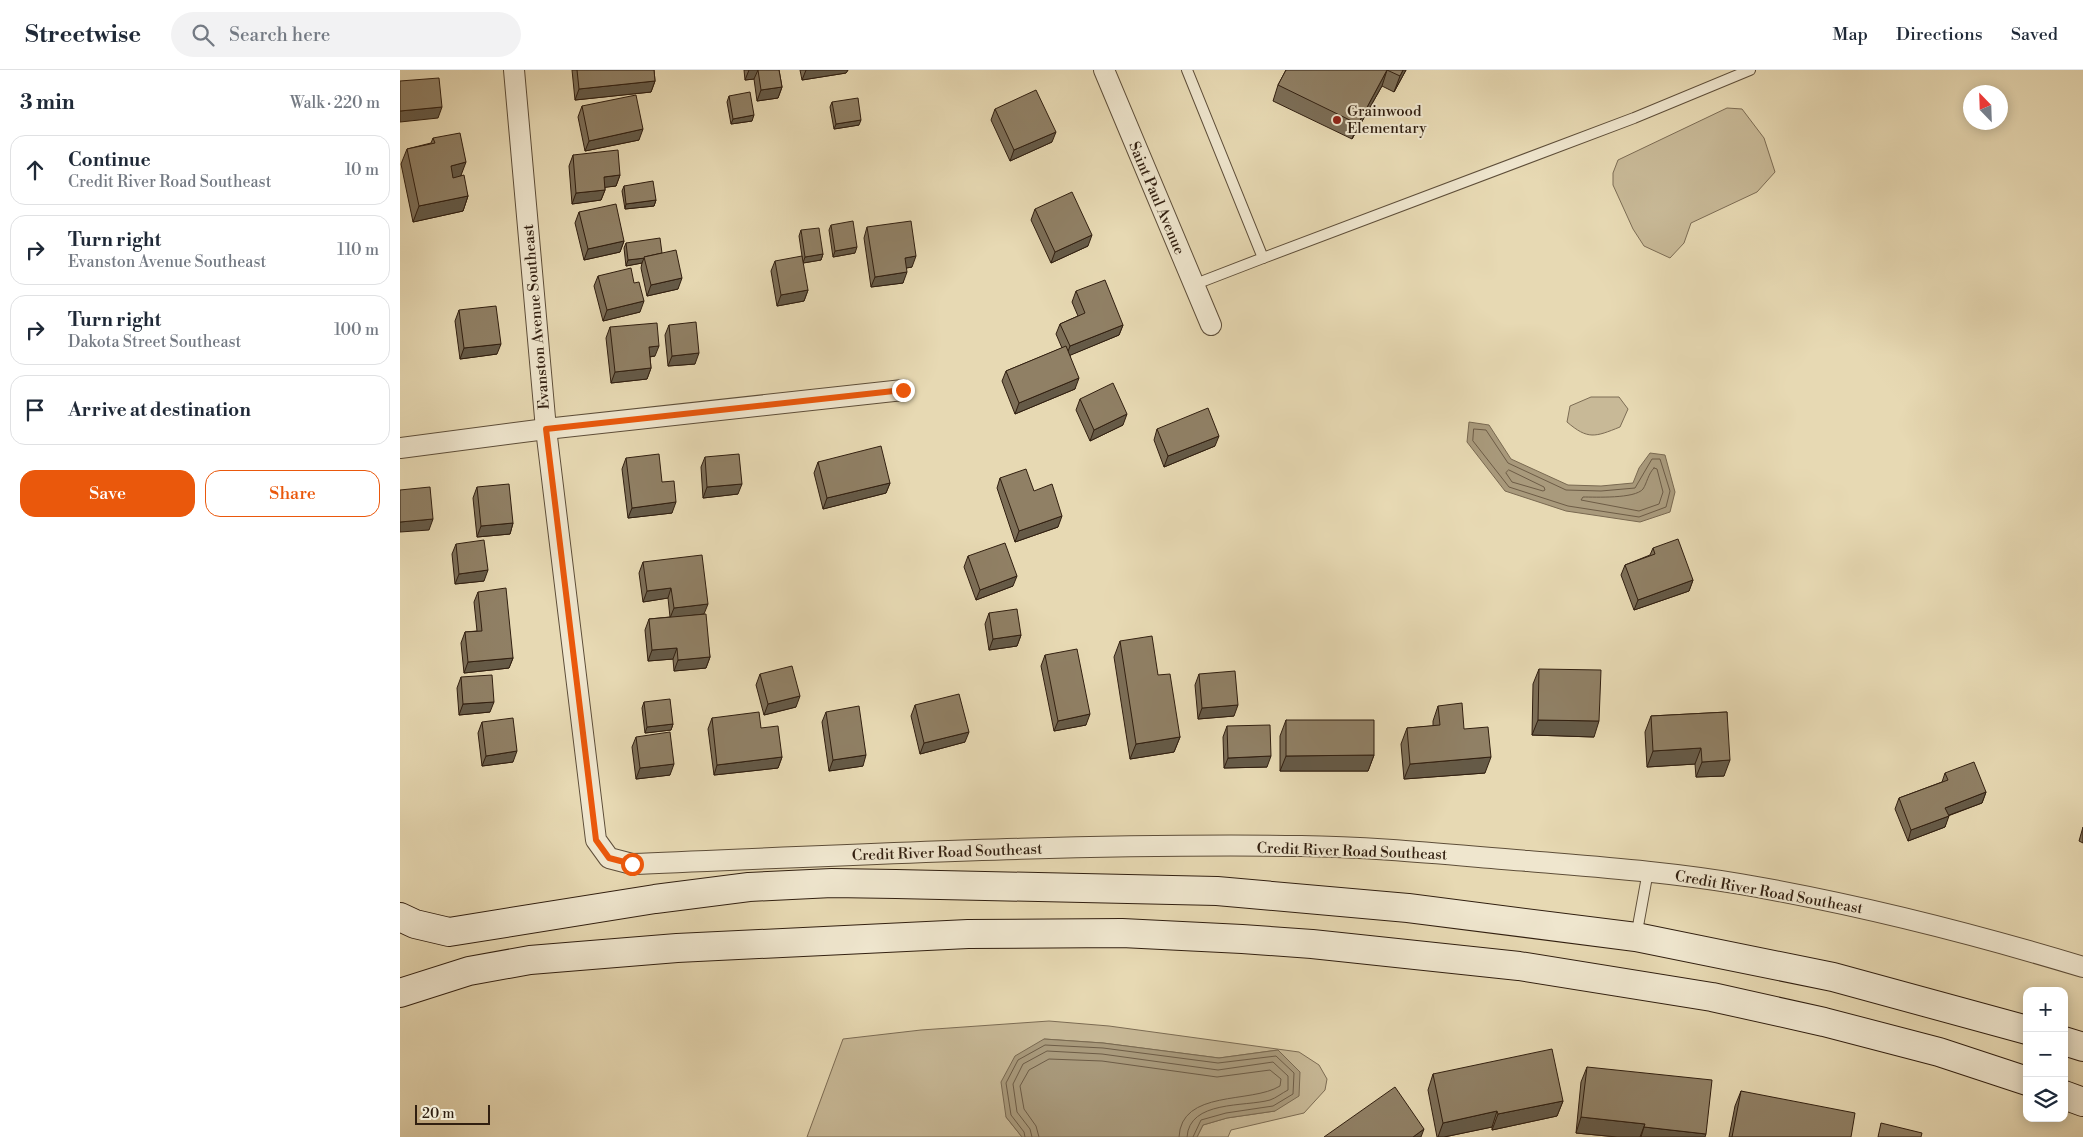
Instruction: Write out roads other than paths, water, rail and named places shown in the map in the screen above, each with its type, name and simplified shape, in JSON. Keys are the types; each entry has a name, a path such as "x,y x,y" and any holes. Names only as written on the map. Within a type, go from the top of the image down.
{"main road":[{"path":"400,917 415,924 449,932 655,899 749,887 832,883 1217,891 1408,908 1636,937 1833,977 2023,1029"},
{"path":"400,993 469,971 530,960 677,948 968,934 1122,933 1242,939 1519,966 1712,997 1824,1022 1939,1052 2023,1080"},
{"path":"2068,1041 2083,1047"},
{"path":"2068,1096 2083,1102"}],"street":[{"name":"Evanston Avenue Southeast","path":"514,70 546,429 596,840 609,858"},
{"name":"Saint Paul Avenue","path":"1104,70 1211,325"},
{"path":"400,448 546,429 903,390"},
{"name":"Credit River Road Southeast","path":"609,858 632,864 991,850 1302,846 1419,852 1648,871 1739,884 1834,902 1942,928 2083,967"}],"lane":[{"path":"1187,70 1263,258"},
{"path":"1193,285 1634,118 1750,70"},
{"path":"1636,937 1648,871"}],"water":[{"path":"1469,422 1489,425 1511,459 1568,485 1601,486 1633,483 1639,468 1650,453 1665,455 1675,492 1670,512 1640,522 1566,511 1505,491 1467,442"},
{"path":"1044,1039 1103,1043 1219,1058 1278,1050 1300,1072 1299,1096 1275,1111 1227,1118 1203,1125 1197,1137 1022,1137 1006,1117 1001,1082 1015,1056"}],"place":[{"name":"Grainwood Elementary","path":"1337,120"}]}
